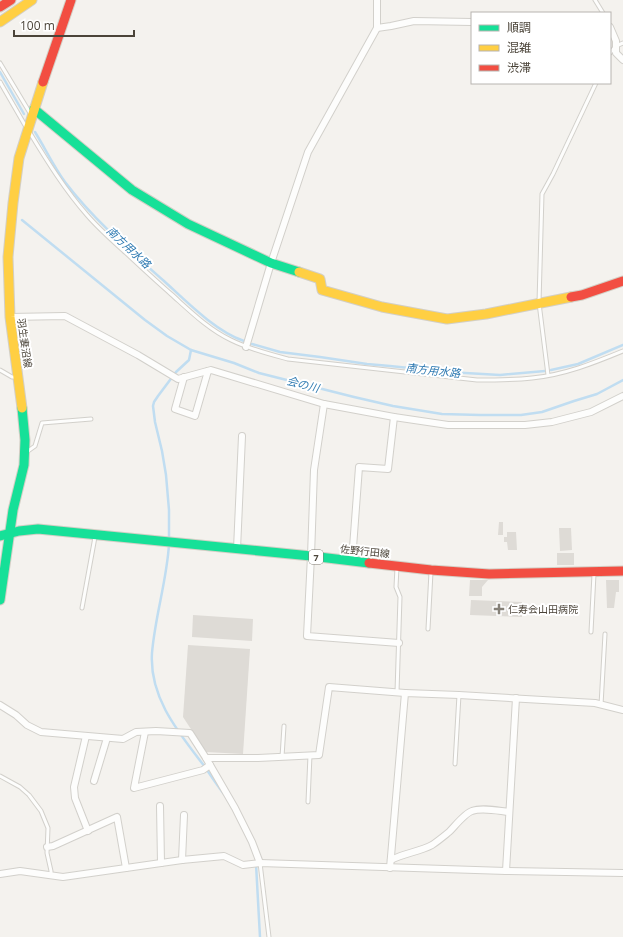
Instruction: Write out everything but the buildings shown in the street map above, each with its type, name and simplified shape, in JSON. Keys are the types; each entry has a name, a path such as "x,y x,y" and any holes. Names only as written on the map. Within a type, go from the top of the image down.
{"main road":[{"path":"0,7 11,0"},
{"path":"0,22 32,0"},
{"name":"羽生妻沼線","path":"0,600 10,533 24,465 25,453 24,427 10,317 8,257 13,203 20,158 33,112 71,0"},
{"path":"33,112 132,190 188,224 271,263 320,279 322,290 382,307 447,319 486,314 582,295 623,281"},
{"name":"佐野行田線","path":"10,533 28,529 38,529 311,556 431,570 489,574 623,571"},
{"name":"7","path":"0,536 10,533"}],"street":[{"path":"246,347 271,263 308,152 377,28 377,0"},
{"path":"377,28 414,21 471,22"},
{"path":"611,29 616,41 616,53 623,60"},
{"path":"10,317 65,316 138,355 178,379 211,370 324,404 448,425 525,425 552,422 591,412 623,396"},
{"path":"184,377 175,409 195,416 208,371"},
{"path":"324,404 314,470 307,636 399,643"},
{"path":"352,561 359,467 388,469 394,417"},
{"path":"237,549 242,436"},
{"path":"206,758 258,758 318,755 329,687 406,693 595,703 623,710"},
{"path":"390,868 406,693"},
{"path":"506,871 516,698"},
{"path":"0,705 16,714 27,725 41,732 123,739 136,732 156,731 190,733 236,808 260,863"},
{"path":"145,732 134,788 203,770 210,765"},
{"path":"86,736 74,787 75,798 88,831"},
{"path":"94,781 107,738"},
{"path":"160,806 161,863"},
{"path":"391,860 400,855 413,853 432,845 449,832 471,811 488,809 509,812"},
{"path":"182,860 184,815"},
{"path":"47,848 117,817 126,868"},
{"path":"0,874 20,872 63,877 182,860 224,856 243,865 260,863 390,868 623,873"}],"lane":[{"path":"596,0 602,12"},
{"path":"611,52 616,46 623,43"},
{"path":"0,63 33,112"},
{"path":"0,82 28,130 65,187 88,216 113,242 163,288 203,322 232,341 246,347 288,359 477,380 505,380 533,378 548,375 577,369 623,350"},
{"path":"548,375 538,304 542,194 596,84"},
{"path":"0,370 12,377 18,376"},
{"path":"25,453 35,446 42,423 91,419"},
{"path":"82,608 96,535"},
{"path":"397,566 396,587 400,598 397,692"},
{"path":"428,629 431,570"},
{"path":"591,632 594,572"},
{"path":"601,704 605,634"},
{"path":"455,764 458,695"},
{"path":"282,757 284,726"},
{"path":"308,802 310,755"},
{"path":"0,776 20,787 29,795 42,811 48,828 47,853 51,875"},
{"path":"260,863 269,937"}],"waterway":[{"name":"南方用水路","path":"0,72 24,114"},
{"name":"南方用水路","path":"35,132 65,182 87,209 125,246 201,315 222,330 244,341"},
{"name":"会の川","path":"22,220 145,320 167,336 191,350 234,363 259,373 393,406 442,414 480,415 521,415 542,412 597,394 623,380"},
{"name":"南方用水路","path":"252,344 280,352 367,364 448,372 500,375 545,371"},
{"name":"南方用水路","path":"551,370 578,364 623,345"},
{"path":"169,539 169,510 166,475 153,406 158,396 176,372 189,360 191,350"},
{"path":"169,544 152,653 152,669 155,685 176,728 224,794"},
{"path":"256,864 260,937"}],"traffic: fast":[{"path":"34,109 132,190 188,224 271,263 299,272"},
{"path":"0,600 13,510 24,465 25,440 22,408"},
{"path":"0,536 19,531 38,529 369,563"}],"traffic: slow":[{"path":"0,22 32,0"},
{"path":"22,408 10,317 8,257 19,158 43,82"},
{"path":"299,272 320,279 322,290 382,307 447,319 486,314 571,297"}],"traffic: jam":[{"path":"0,7 11,0"},
{"path":"43,82 71,0"},
{"path":"571,297 582,295 623,281"},
{"path":"369,563 431,570 489,574 623,571"}],"place":[{"name":"仁寿会山田病院","path":"499,609"}]}
